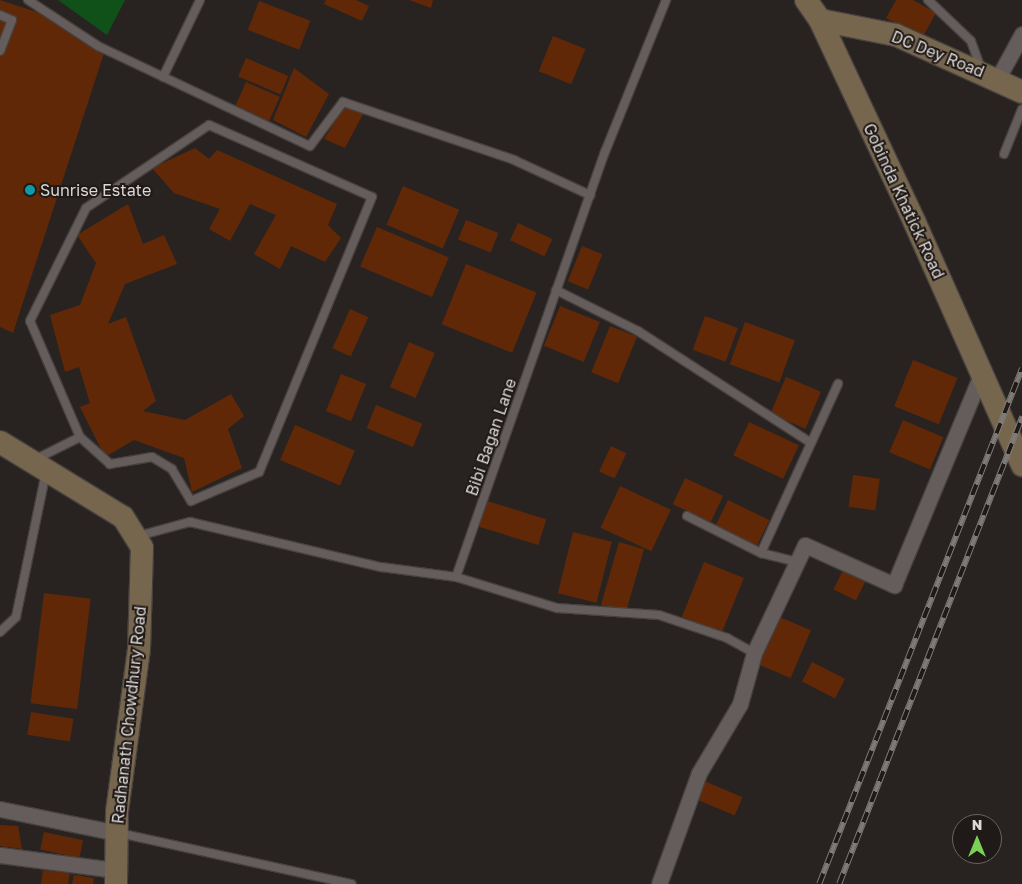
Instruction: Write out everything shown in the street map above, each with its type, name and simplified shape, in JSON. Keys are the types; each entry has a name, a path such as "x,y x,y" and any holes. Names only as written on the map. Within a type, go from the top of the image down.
{"street":[{"name":"Gobinda Khatick Road","path":"806,0 820,20 1022,464"},
{"name":"DC Dey Road","path":"820,20 896,35 990,75 1022,92"},
{"path":"990,75 1022,34"},
{"path":"659,884 699,772 740,704 754,654 805,545 894,585 982,373"},
{"name":"Radhanath Chowdhury Road","path":"0,442 123,517 138,536 144,559 138,650 116,832 116,877"},
{"path":"0,809 116,832"},
{"path":"0,855 116,877"}],"lane":[{"path":"163,77 200,0"},
{"name":"Bibi Bagan Lane","path":"456,577 590,195 666,0"},
{"path":"928,0 971,41 990,75"},
{"path":"32,1 98,46 310,146 343,102 514,160 590,195"},
{"path":"0,16 12,20 0,51"},
{"path":"1004,154 1022,109"},
{"path":"210,125 372,198 259,472 191,501 172,469 152,457 110,464 80,437 30,321 86,208 210,125"},
{"path":"556,290 638,331 808,441"},
{"path":"761,553 808,441 838,384"},
{"path":"0,632 16,617 40,466 80,437"},
{"path":"687,516 761,553 798,562"},
{"path":"138,536 190,522 381,567 456,577 557,608 659,615 727,638 754,654"},
{"path":"116,832 351,884"}],"green space":[{"path":"58,0 125,0 107,35"}],"building":[{"name":"Sunrise Estate","path":"0,0 37,12 104,53 13,333 0,327"},
{"path":"326,0 356,0 369,6 362,21 324,4"},
{"path":"409,0 433,0 431,8"},
{"path":"896,0 913,0 936,13 922,38 886,18"},
{"path":"259,1 310,21 299,50 248,30"},
{"path":"553,36 585,49 571,84 539,71"},
{"path":"246,58 288,76 281,94 238,76"},
{"path":"294,68 329,94 306,137 273,120"},
{"path":"246,82 280,97 268,124 234,108"},
{"path":"344,107 363,114 345,148 324,139"},
{"path":"195,148 209,159 217,150 337,204 328,225 341,238 325,262 291,246 280,269 254,254 276,215 250,204 230,241 209,229 220,209 174,193 152,168"},
{"path":"403,186 459,210 443,248 387,225"},
{"path":"128,204 143,244 164,235 177,264 125,284 108,324 126,317 156,401 143,411 185,420 231,394 244,416 228,429 242,468 192,492 184,458 134,440 105,457 80,407 90,403 79,367 65,372 50,315 80,305 96,263 77,235"},
{"path":"466,220 498,233 491,253 458,239"},
{"path":"518,223 552,239 544,256 510,240"},
{"path":"377,227 449,257 432,297 360,267"},
{"path":"582,246 602,254 588,289 568,281"},
{"path":"466,264 536,292 512,353 442,324"},
{"path":"560,306 600,322 584,362 544,346"},
{"path":"350,309 368,317 351,356 333,348"},
{"path":"705,316 738,328 726,362 693,350"},
{"path":"745,322 795,340 779,382 730,364"},
{"path":"610,326 637,337 618,383 591,372"},
{"path":"409,342 435,353 416,398 390,387"},
{"path":"913,360 958,378 939,424 894,406"},
{"path":"341,374 366,384 351,421 326,411"},
{"path":"786,377 821,392 805,429 770,414"},
{"path":"376,405 422,424 413,447 367,428"},
{"path":"903,420 944,437 930,469 889,452"},
{"path":"749,422 799,445 783,479 733,456"},
{"path":"295,425 355,450 340,485 280,460"},
{"path":"611,446 626,453 615,479 599,471"},
{"path":"853,475 880,479 875,510 849,507"},
{"path":"685,478 723,496 711,522 673,504"},
{"path":"620,486 671,510 651,551 601,528"},
{"path":"728,500 769,520 756,547 715,527"},
{"path":"487,501 546,519 538,545 479,527"},
{"path":"573,532 612,542 597,603 558,593"},
{"path":"619,542 644,549 626,613 601,605"},
{"path":"704,562 744,578 722,633 682,617"},
{"path":"844,568 866,579 856,601 833,590"},
{"path":"44,593 91,599 77,709 30,703"},
{"path":"775,615 811,630 791,678 755,663"},
{"path":"812,662 845,679 835,698 802,682"},
{"path":"31,712 73,719 70,741 27,735"},
{"path":"702,780 743,797 735,816 694,798"},
{"path":"0,825 18,826 22,849 0,846"},
{"path":"44,832 83,840 79,858 40,850"},
{"path":"43,870 70,873 68,884 41,884"},
{"path":"74,875 94,878 93,884 72,884"}],"railway":[{"path":"819,884 1022,368"},
{"path":"839,884 1022,417"}],"place":[{"name":"Sunrise Estate","path":"30,190"}]}
